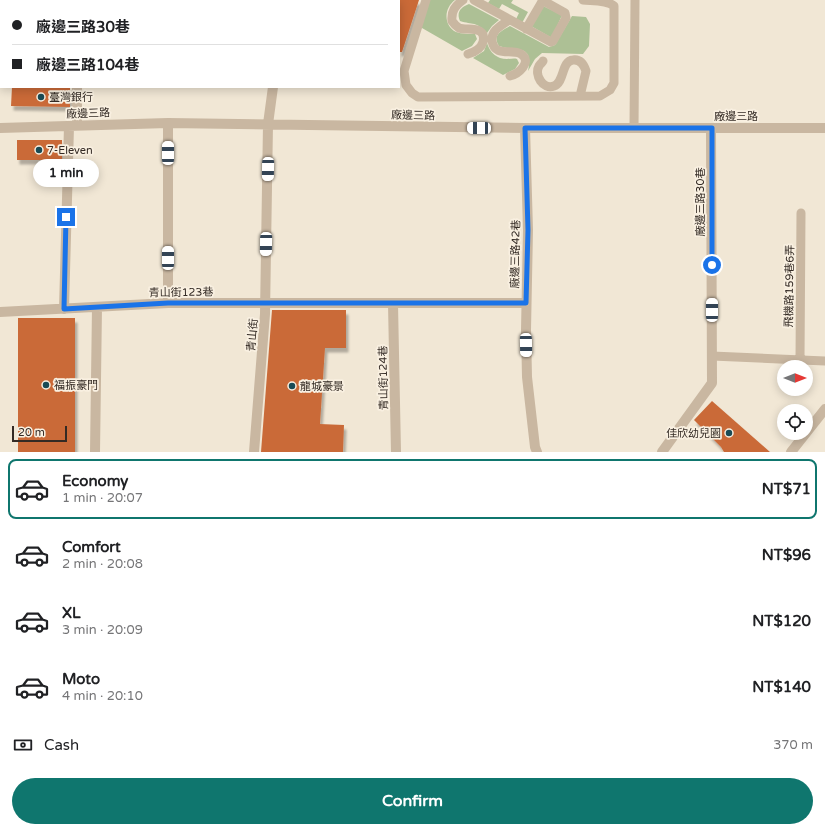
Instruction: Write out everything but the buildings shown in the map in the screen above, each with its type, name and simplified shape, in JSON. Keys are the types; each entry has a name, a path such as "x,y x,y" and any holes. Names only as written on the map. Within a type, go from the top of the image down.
{"street":[{"path":"64,309 73,126 77,88"},
{"name":"青山街","path":"254,452 266,304 268,124 274,88"},
{"name":"廠邊三路","path":"0,128 168,123 525,128 825,128"},
{"path":"168,123 168,303"},
{"name":"廠邊三路42巷","path":"525,128 528,230 526,303 527,377 535,447 537,452"},
{"name":"廠邊三路30巷","path":"662,452 712,383 712,128"},
{"name":"青山街123巷","path":"0,312 168,303 266,304"},
{"path":"266,304 526,303"},
{"name":"青山街124巷","path":"393,304 396,452"},
{"path":"95,452 97,307"},
{"path":"791,452 825,409"}],"lane":[{"path":"426,0 404,71 406,85 412,93 418,96 600,96 610,90 614,83 614,6 611,2 606,0 582,0"},
{"path":"463,0 453,9 451,15 452,21 459,28 475,29 482,35 483,41 481,47 475,52 468,54"},
{"path":"480,1 509,20 549,42 553,41 566,18 566,13 543,0 526,29"},
{"path":"634,128 635,0"},
{"path":"509,20 494,32 492,38 493,44 496,48 506,52 516,52 524,58 525,63 522,69 516,74 510,76"},
{"path":"543,62 539,66 538,77 546,86 552,87 557,84 567,63 572,60 578,60 583,64 586,71 580,96"},
{"name":"飛機路159巷6弄","path":"800,360 802,213"},
{"path":"712,356 800,360"},
{"path":"813,361 825,362"}],"green space":[{"path":"429,0 455,0 451,3 447,12 447,21 456,32 463,34 475,34 477,39 472,46 462,51 422,28 421,26"},
{"path":"490,0 513,0 511,3 528,12 522,23 516,19 519,13 502,4 499,9 488,3"},
{"path":"469,4 499,20 487,33 477,25 460,21 460,10"},
{"path":"543,6 562,15 552,38 531,26"},
{"path":"572,16 586,17 590,24 589,46 583,54 542,53 535,59 528,71 529,62 526,52 499,46 496,39 498,34 510,26 549,47 555,45"},
{"path":"487,43 490,50 497,57 503,59 517,59 519,63 515,69 503,75 473,58 484,51"}],"place":[{"name":"臺灣銀行","path":"41,97"},
{"name":"7-Eleven","path":"39,150"},
{"name":"福振豪門","path":"46,385"},
{"name":"龍城豪景","path":"292,386"},
{"name":"佳欣幼兒園","path":"729,433"}],"route":[{"path":"66,217 64,309 168,303 526,303 528,230 525,128 712,128 712,265"}]}
